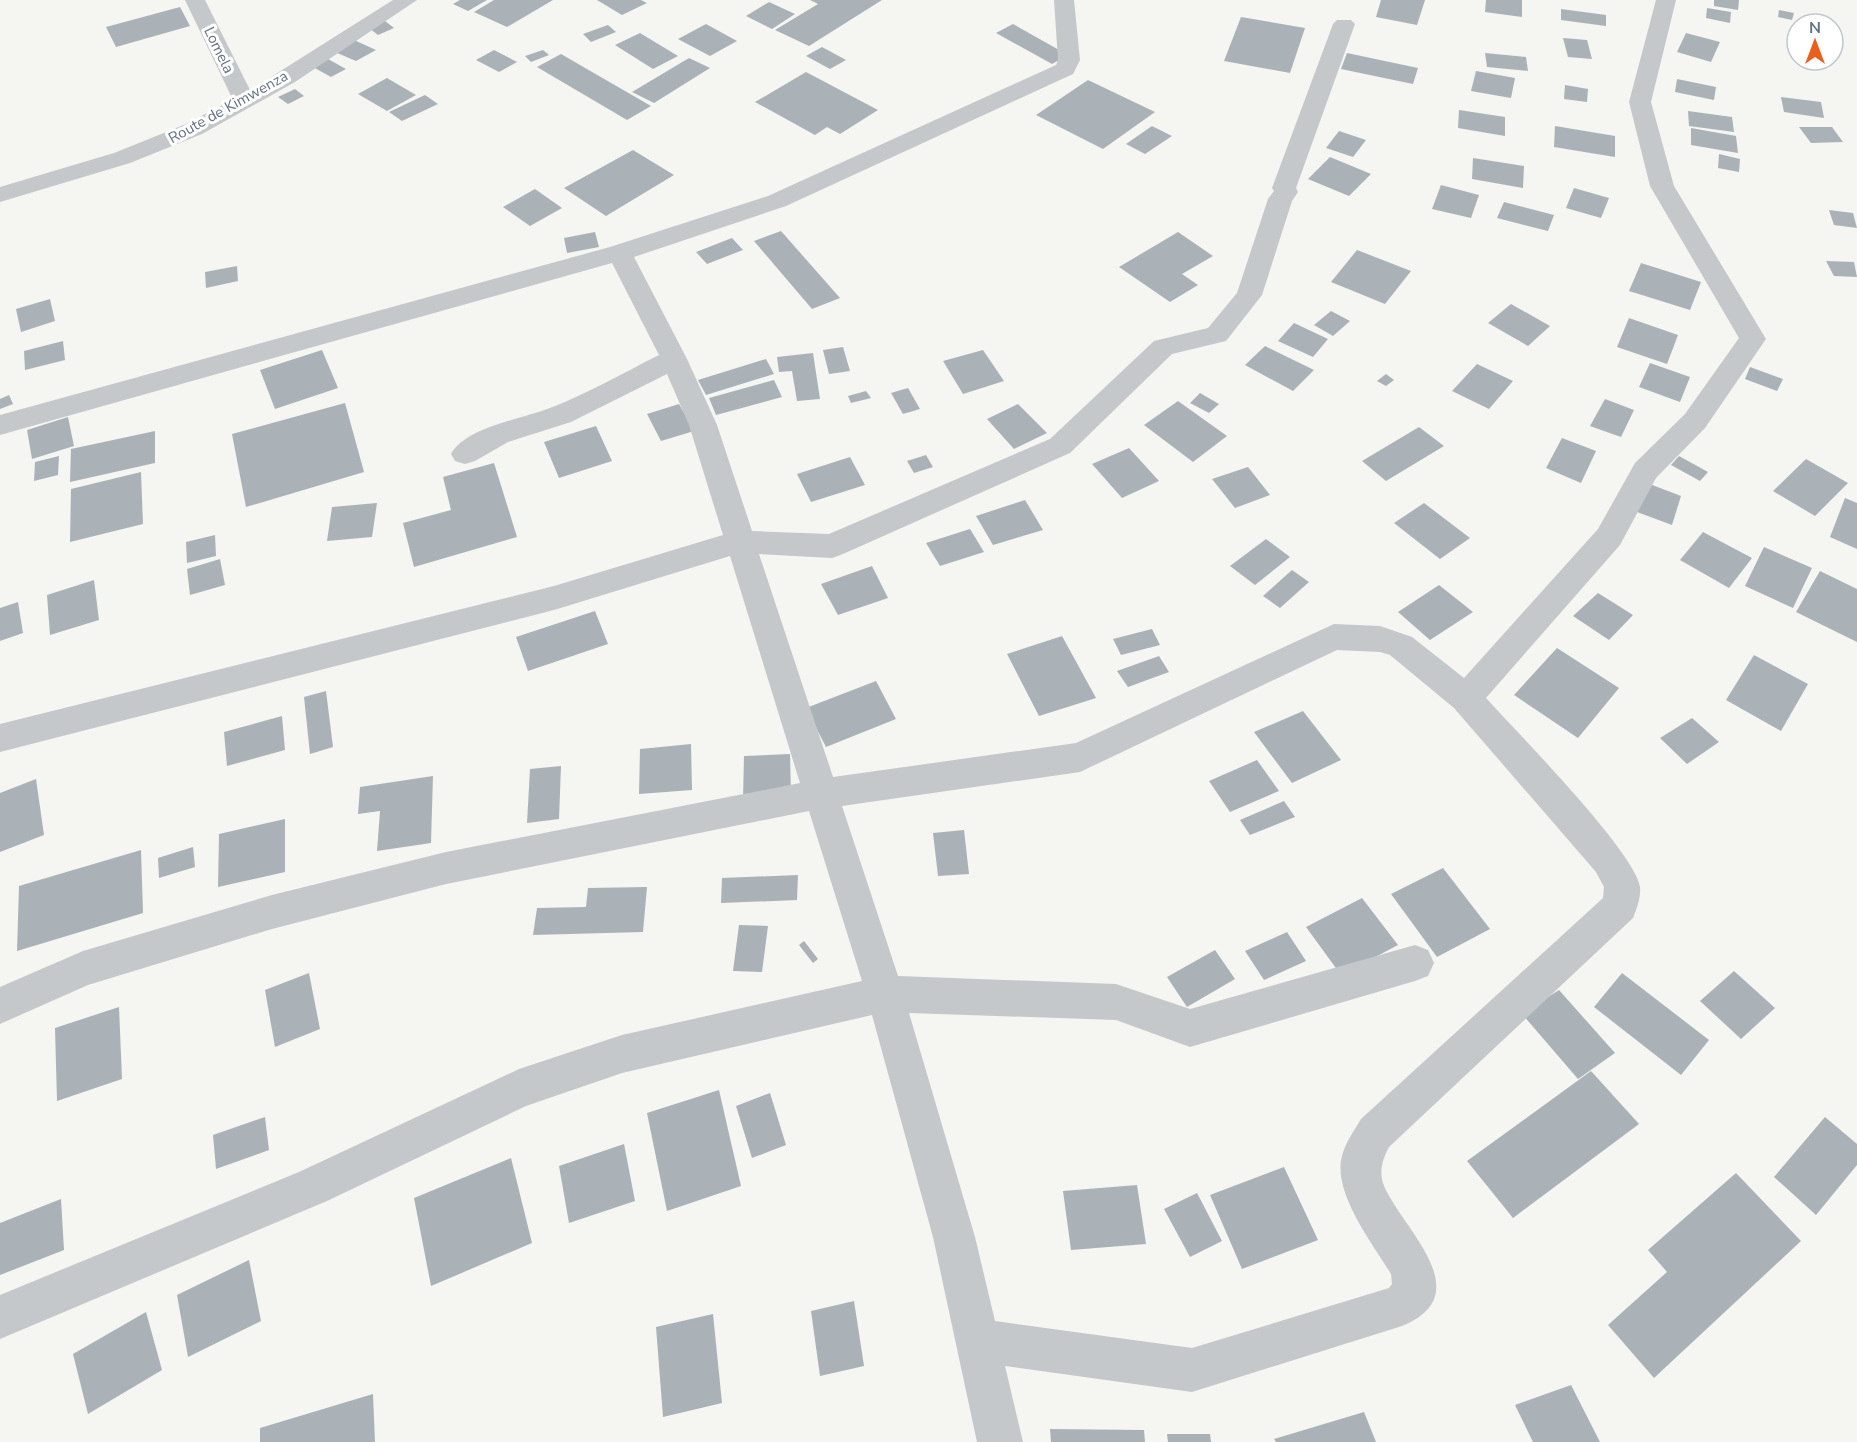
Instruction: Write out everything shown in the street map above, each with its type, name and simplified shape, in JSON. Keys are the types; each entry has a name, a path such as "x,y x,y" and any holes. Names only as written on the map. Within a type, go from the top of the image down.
{"street":[{"name":"Lomela","path":"195,0 244,100"},
{"name":"Route de Kimwenza","path":"0,195 160,144 204,124 407,0"},
{"path":"0,425 619,253 797,192 1065,69 1070,60 1064,0"},
{"path":"1466,699 1609,537 1645,471 1695,421 1753,339 1662,186 1642,112 1640,93 1666,0"},
{"path":"0,738 554,598 738,542 832,546 1059,446 1163,347 1217,335 1249,295 1280,199 1286,192 1284,188 1344,24"},
{"path":"619,253 674,359 703,425 738,542 885,994 954,1238 1000,1442"},
{"path":"465,454 498,435 561,415 674,359"},
{"path":"0,1006 83,969 272,912 446,868 821,794 1080,757 1334,638 1380,639 1401,646 1466,699 1609,861 1622,886 1620,906 1375,1133 1361,1158 1363,1188 1412,1269 1414,1291 1402,1305 1192,1370 978,1341"},
{"path":"0,1317 314,1187 519,1089 622,1054 885,994 1116,1002 1190,1029 1415,963"}],"building":[{"path":"460,0 487,0 468,11 453,4"},
{"path":"494,0 553,0 507,27 474,12"},
{"path":"597,0 641,0 647,3 622,15"},
{"path":"810,0 882,0 809,46 775,30 818,4"},
{"path":"1381,0 1425,0 1417,25 1376,17"},
{"path":"1486,0 1522,0 1522,17 1485,12"},
{"path":"1714,0 1739,0 1738,10 1714,6"},
{"path":"769,2 795,14 772,29 746,16"},
{"path":"180,7 190,26 116,47 106,27"},
{"path":"1707,8 1731,12 1730,23 1706,18"},
{"path":"1561,9 1606,15 1606,26 1561,20"},
{"path":"1779,10 1789,12 1785,12 1785,18 1778,17"},
{"path":"1241,17 1305,28 1290,73 1224,61"},
{"path":"385,21 394,28 378,35 369,28"},
{"path":"706,24 737,41 710,56 678,39"},
{"path":"1013,24 1068,55 1052,64 996,33"},
{"path":"608,25 616,32 591,42 583,34"},
{"path":"640,33 678,56 653,69 615,45"},
{"path":"1686,33 1720,42 1711,62 1677,52"},
{"path":"1563,38 1587,40 1592,59 1568,57"},
{"path":"354,40 376,50 356,61 335,52"},
{"path":"822,47 846,60 830,69 806,56"},
{"path":"494,50 517,62 499,72 476,60"},
{"path":"543,50 549,55 531,62 525,56"},
{"path":"1347,53 1418,68 1413,84 1341,69"},
{"path":"1485,53 1526,57 1528,71 1487,67"},
{"path":"561,54 651,106 627,120 537,67"},
{"path":"689,58 710,68 654,103 632,92"},
{"path":"328,59 346,69 331,77 313,67"},
{"path":"1476,71 1515,78 1511,98 1471,91"},
{"path":"806,72 878,110 840,134 827,127 815,135 755,102"},
{"path":"387,78 416,95 387,111 358,94"},
{"path":"1677,79 1716,87 1714,100 1675,92"},
{"path":"1088,80 1155,112 1103,149 1036,115"},
{"path":"1565,85 1588,89 1587,102 1564,99"},
{"path":"295,89 304,96 288,104 278,97"},
{"path":"425,95 438,104 402,121 389,112"},
{"path":"1781,97 1821,102 1824,118 1784,112"},
{"path":"1459,110 1505,117 1505,136 1458,128"},
{"path":"1688,111 1732,117 1734,132 1689,126"},
{"path":"1152,126 1172,136 1145,154 1126,144"},
{"path":"1555,126 1615,136 1615,157 1554,147"},
{"path":"1799,127 1832,127 1843,142 1811,143"},
{"path":"1691,128 1736,136 1738,153 1691,145"},
{"path":"1339,131 1366,140 1353,157 1326,148"},
{"path":"633,150 674,175 606,216 564,188"},
{"path":"1719,154 1740,159 1739,172 1718,168"},
{"path":"1330,157 1371,174 1349,196 1308,179"},
{"path":"1473,158 1524,166 1523,188 1472,179"},
{"path":"1441,185 1479,195 1471,218 1432,209"},
{"path":"1574,188 1609,198 1601,218 1566,208"},
{"path":"535,189 562,208 530,226 503,207"},
{"path":"1504,202 1554,215 1548,231 1497,218"},
{"path":"1829,210 1853,213 1857,228 1834,225"},
{"path":"781,231 840,298 812,309 754,241"},
{"path":"595,232 599,247 567,253 564,238"},
{"path":"1178,232 1213,256 1182,274 1198,285 1170,302 1119,267"},
{"path":"732,238 743,250 707,264 696,252"},
{"path":"1357,250 1411,271 1385,304 1331,282"},
{"path":"1826,261 1854,262 1857,277 1834,276"},
{"path":"1641,263 1701,282 1690,310 1629,291"},
{"path":"237,266 238,281 206,288 205,272"},
{"path":"50,299 55,321 21,332 16,309"},
{"path":"1511,304 1550,326 1528,346 1488,323"},
{"path":"1331,311 1350,321 1333,336 1314,325"},
{"path":"1629,318 1678,335 1667,364 1617,347"},
{"path":"1294,323 1328,339 1313,357 1278,341"},
{"path":"63,341 65,360 25,370 24,351"},
{"path":"1265,346 1314,370 1293,391 1245,365"},
{"path":"843,347 850,371 829,374 823,350"},
{"path":"322,350 338,388 275,409 260,370"},
{"path":"983,350 1004,381 963,394 943,361"},
{"path":"813,353 820,399 797,401 792,371 779,372 777,357"},
{"path":"766,359 774,374 706,395 698,380"},
{"path":"1650,363 1690,377 1680,402 1639,387"},
{"path":"1477,364 1513,381 1489,409 1452,391"},
{"path":"1750,367 1783,379 1777,391 1745,379"},
{"path":"1386,374 1394,380 1386,386 1377,381"},
{"path":"774,380 782,397 716,415 709,398"},
{"path":"908,388 920,409 903,414 891,393"},
{"path":"866,391 871,398 851,403 848,396"},
{"path":"1200,393 1219,404 1209,413 1190,403"},
{"path":"9,395 13,404 0,409 0,399"},
{"path":"1605,399 1634,410 1621,437 1590,426"},
{"path":"1178,401 1227,436 1193,462 1144,425"},
{"path":"345,403 364,472 246,507 232,434"},
{"path":"679,404 694,431 661,441 647,414"},
{"path":"1018,404 1047,433 1014,449 987,419"},
{"path":"68,417 74,446 32,459 27,430"},
{"path":"596,426 612,461 559,478 544,442"},
{"path":"1419,427 1444,446 1386,481 1362,461"},
{"path":"155,431 155,463 70,482 71,449"},
{"path":"1562,438 1596,451 1581,483 1546,468"},
{"path":"1129,448 1159,481 1122,498 1092,464"},
{"path":"926,455 933,467 914,473 907,461"},
{"path":"59,456 58,475 34,481 35,462"},
{"path":"1679,456 1708,472 1700,481 1671,465"},
{"path":"850,457 865,485 811,502 797,474"},
{"path":"1806,459 1848,483 1815,516 1773,491"},
{"path":"494,463 517,537 414,567 403,523 451,510 443,477"},
{"path":"1248,467 1270,495 1235,508 1212,479"},
{"path":"141,472 143,524 70,542 71,489"},
{"path":"1647,483 1681,496 1672,525 1637,512"},
{"path":"1845,498 1857,503 1857,549 1830,537"},
{"path":"1025,500 1043,530 993,545 976,516"},
{"path":"377,503 372,537 327,541 332,507"},
{"path":"1424,503 1470,538 1440,559 1394,523"},
{"path":"970,529 984,552 940,566 926,543"},
{"path":"1703,532 1752,558 1729,588 1680,560"},
{"path":"215,535 216,556 187,563 186,542"},
{"path":"1266,539 1290,557 1255,585 1230,566"},
{"path":"1764,547 1812,568 1793,608 1745,586"},
{"path":"220,559 225,585 190,595 187,569"},
{"path":"872,566 888,598 838,615 821,584"},
{"path":"1292,570 1309,582 1280,608 1263,596"},
{"path":"1820,571 1857,589 1857,642 1796,612"},
{"path":"94,580 99,620 50,635 47,595"},
{"path":"1439,585 1473,612 1430,640 1398,612"},
{"path":"1598,593 1633,615 1609,640 1573,616"},
{"path":"18,602 23,633 0,641 0,608"},
{"path":"595,611 608,644 528,671 516,637"},
{"path":"1152,629 1160,645 1121,655 1113,639"},
{"path":"1062,636 1096,698 1039,716 1007,654"},
{"path":"1557,648 1619,688 1578,738 1514,695"},
{"path":"1754,655 1808,684 1781,731 1726,700"},
{"path":"1159,656 1169,672 1128,687 1117,671"},
{"path":"876,681 896,719 826,747 806,708"},
{"path":"326,691 333,747 310,754 304,697"},
{"path":"1303,711 1341,760 1292,783 1254,732"},
{"path":"282,716 285,750 227,766 224,732"},
{"path":"1692,718 1719,742 1687,764 1660,738"},
{"path":"691,744 692,790 639,794 640,749"},
{"path":"790,754 791,796 743,799 744,756"},
{"path":"1257,760 1279,791 1230,812 1209,781"},
{"path":"561,766 559,819 527,823 530,769"},
{"path":"433,776 431,843 377,851 380,811 358,814 360,787"},
{"path":"36,779 44,835 0,852 0,793"},
{"path":"1284,801 1295,817 1250,835 1240,820"},
{"path":"285,819 285,872 218,887 219,834"},
{"path":"964,830 969,874 938,876 933,833"},
{"path":"193,847 195,867 159,878 158,858"},
{"path":"141,850 143,913 17,951 19,886"},
{"path":"1443,868 1490,929 1437,957 1391,894"},
{"path":"798,875 797,900 721,903 722,878"},
{"path":"647,887 643,932 533,935 537,908 586,907 588,888"},
{"path":"1362,898 1398,945 1341,975 1306,927"},
{"path":"739,925 768,926 762,972 733,971"},
{"path":"1287,932 1306,961 1264,980 1245,951"},
{"path":"804,941 818,959 813,963 799,945"},
{"path":"1215,950 1235,979 1187,1007 1167,977"},
{"path":"1734,971 1775,1008 1741,1039 1700,1001"},
{"path":"309,973 320,1029 275,1047 265,990"},
{"path":"1622,973 1709,1040 1681,1075 1594,1007"},
{"path":"1559,990 1615,1053 1578,1079 1522,1014"},
{"path":"119,1007 122,1079 57,1101 55,1028"},
{"path":"1591,1071 1639,1124 1513,1218 1467,1161"},
{"path":"719,1090 741,1186 667,1211 647,1113"},
{"path":"770,1093 786,1145 752,1158 736,1106"},
{"path":"265,1117 269,1150 216,1169 213,1135"},
{"path":"1825,1117 1857,1144 1857,1165 1816,1215 1774,1177"},
{"path":"624,1144 635,1201 569,1223 559,1166"},
{"path":"511,1158 532,1243 431,1286 414,1198"},
{"path":"1284,1167 1318,1240 1242,1269 1210,1195"},
{"path":"1736,1173 1801,1241 1654,1378 1608,1325 1667,1272 1648,1250"},
{"path":"1137,1185 1146,1244 1071,1250 1063,1191"},
{"path":"1197,1193 1222,1241 1190,1257 1164,1209"},
{"path":"61,1199 64,1250 0,1275 0,1223"},
{"path":"249,1260 261,1321 188,1357 177,1295"},
{"path":"854,1301 864,1366 820,1376 811,1311"},
{"path":"146,1312 162,1370 88,1414 73,1354"},
{"path":"713,1314 722,1403 663,1417 656,1327"},
{"path":"1571,1385 1600,1442 1533,1442 1515,1405"},
{"path":"373,1394 375,1442 260,1442 260,1428"},
{"path":"1364,1412 1376,1442 1276,1442 1274,1439"},
{"path":"1050,1429 1144,1430 1145,1442 1051,1442"},
{"path":"1167,1434 1210,1434 1211,1442 1168,1442"}]}
